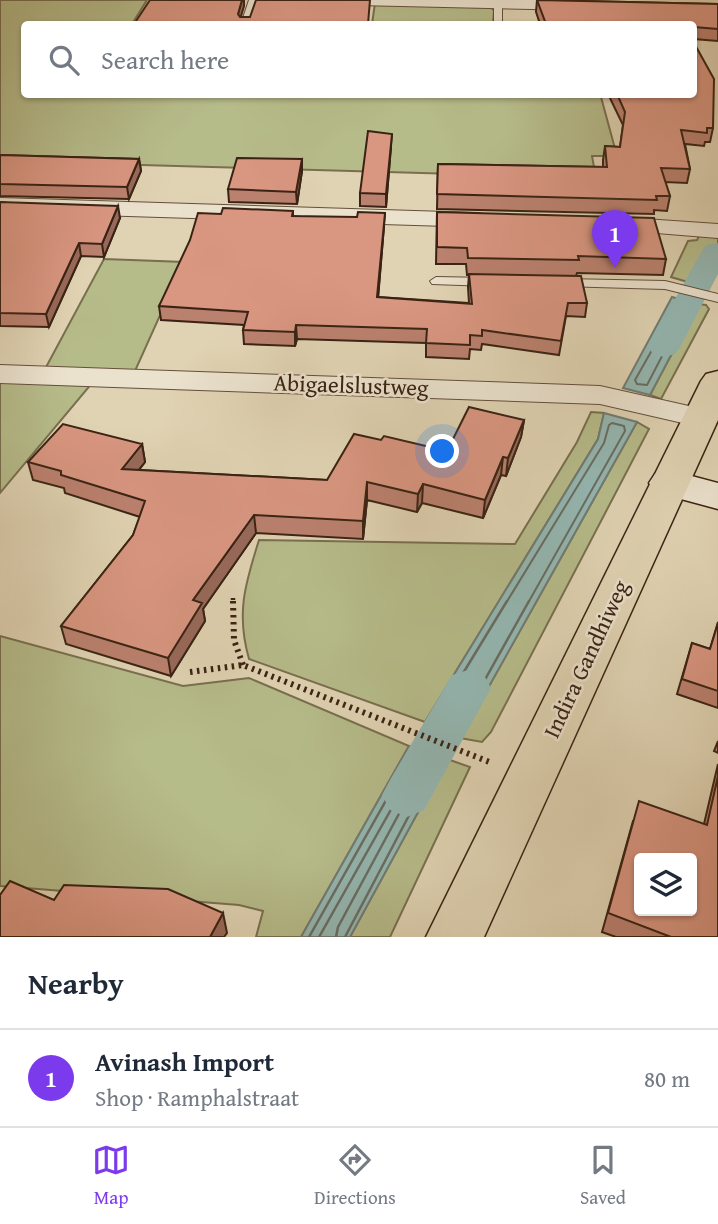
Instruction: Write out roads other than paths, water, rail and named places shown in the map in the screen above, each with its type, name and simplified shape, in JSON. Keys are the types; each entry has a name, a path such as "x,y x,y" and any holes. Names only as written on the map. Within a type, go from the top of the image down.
{"main road":[{"name":"Indira Gandhiweg","path":"456,937 709,400"}],"street":[{"path":"357,0 594,5"},
{"path":"0,205 501,221"},
{"path":"598,224 718,230"},
{"name":"Abigaelslustweg","path":"0,374 709,400"},
{"path":"669,483 718,496"}],"lane":[{"path":"246,21 253,0"},
{"path":"498,3 498,21"},
{"path":"436,281 503,282"},
{"path":"544,283 665,285 714,297"}],"water":[{"path":"706,249 718,249 718,265 706,287 688,282"},
{"path":"672,297 698,304 650,395 623,388"},
{"path":"604,413 637,422 460,738 425,722 598,439"},
{"path":"409,746 447,759 350,937 301,937"}],"waterway":[{"path":"664,347 716,251"},
{"path":"407,795 468,688"}],"place":[{"name":"Avinash Import","path":"615,268"}]}
